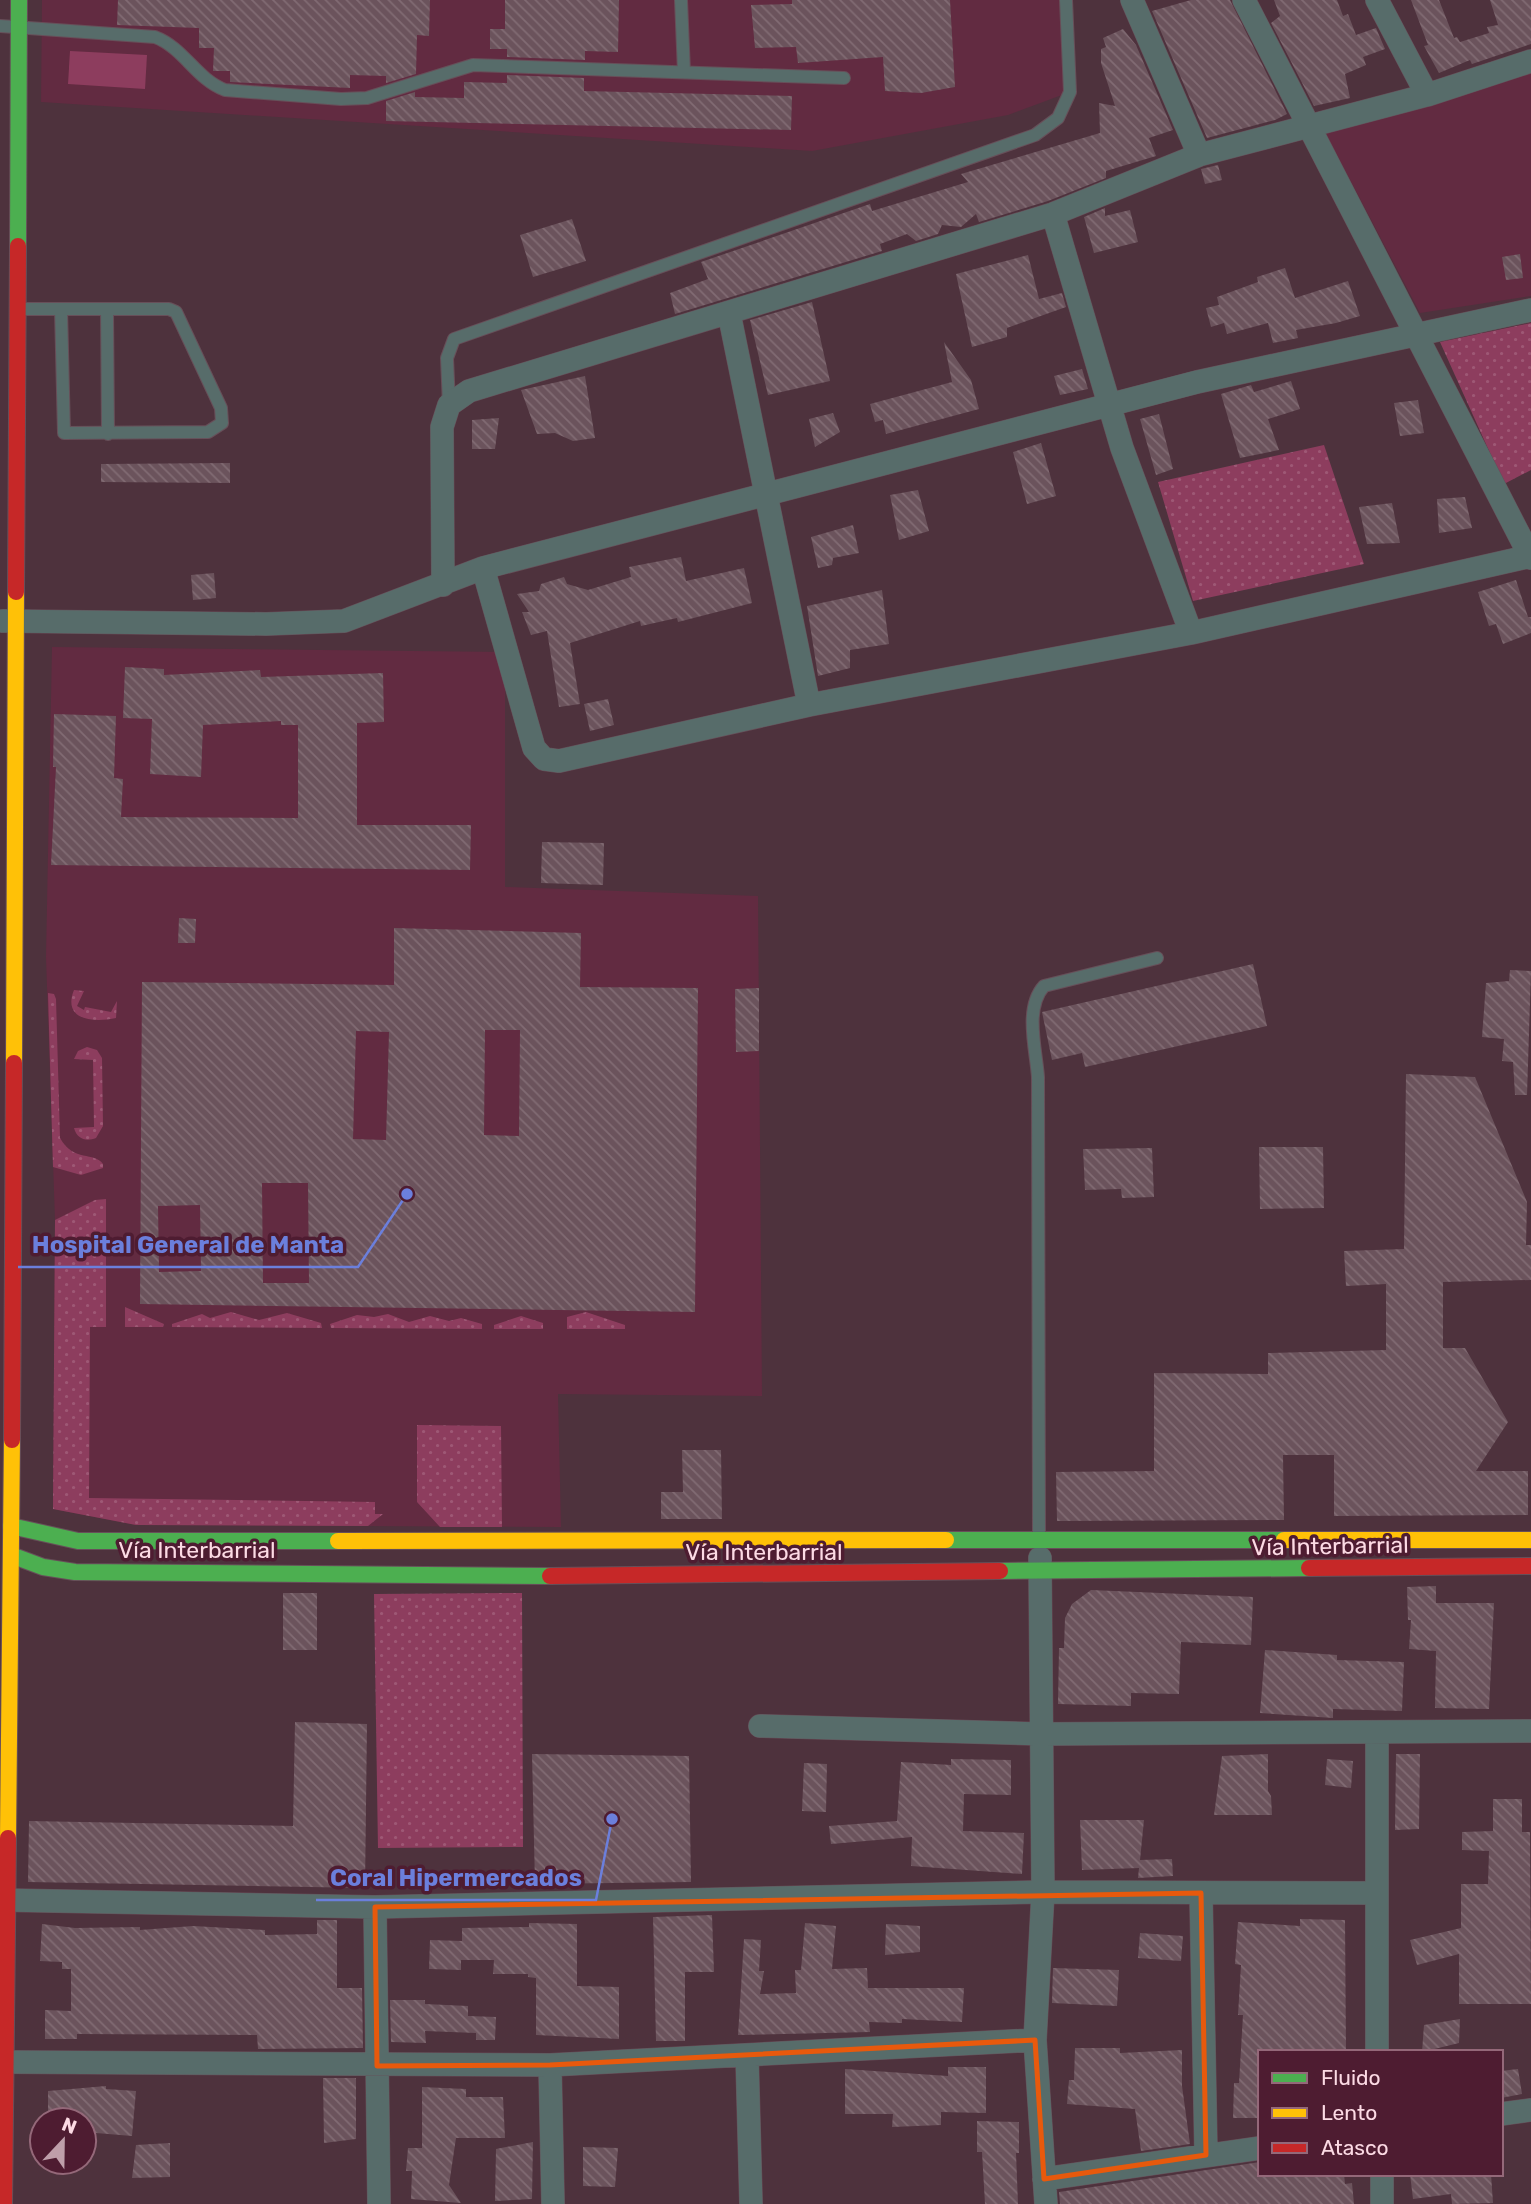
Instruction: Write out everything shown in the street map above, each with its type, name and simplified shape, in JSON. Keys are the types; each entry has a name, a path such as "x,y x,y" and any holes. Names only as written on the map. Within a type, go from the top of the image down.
{"main road":[{"path":"3,2203 8,622 17,309 19,0"},
{"name":"Vía Interbarrial","path":"5,1523 45,1536 78,1541 1531,1540"},
{"path":"1310,1569 1311,1540"},
{"name":"Vía Interbarrial","path":"6,1553 43,1567 75,1572 556,1576 1531,1566"}],"street":[{"path":"1132,0 1199,155"},
{"path":"483,568 534,748 544,759 559,761 809,705 1191,633 1531,557 1244,0"},
{"path":"1377,0 1427,95"},
{"path":"443,585 442,427 449,405 469,391 1052,215 1199,155 1427,95 1531,61"},
{"path":"1052,215 1122,448 1191,633"},
{"path":"8,622 266,624 344,621 483,568 1110,405 1415,334 1531,310"},
{"path":"729,313 809,705"},
{"path":"1039,1541 1043,1892 1035,2040 1046,2204"},
{"path":"404,1542 405,1574"},
{"path":"760,1726 1043,1734 1531,1731"},
{"path":"1377,1732 1377,2050"},
{"path":"3,1900 375,1907 1043,1892 1377,1893"},
{"path":"1201,1893 1206,2155"},
{"path":"375,1907 379,2204"},
{"path":"3,2062 551,2065 1035,2040"},
{"path":"747,2055 751,2204"},
{"path":"551,2065 552,2204"},
{"path":"1503,2115 1531,2110"},
{"path":"1044,2179 1258,2148"},
{"path":"1382,2176 1382,2204"},
{"path":"3,2203 13,2204"}],"lane":[{"path":"681,0 684,72"},
{"path":"449,405 447,358 454,339 1035,135 1058,118 1070,92 1066,0"},
{"path":"0,26 155,37 176,50 211,85 225,90 328,98 367,98 473,65 844,78"},
{"path":"17,309 61,309 107,310 169,309 176,312 223,416 217,429 208,432 68,435 62,430 61,309"},
{"path":"107,310 108,434"},
{"path":"1039,1541 1038,1077 1033,1008 1035,996 1044,986 1157,958"}],"highlighted area":[{"path":"1201,1893 1206,2155 1044,2179 1035,2040 550,2065 377,2066 375,1907"}],"shaded area":[{"path":"42,0 1071,0 1070,92 1008,115 812,151 41,102"},
{"path":"70,51 147,55 145,89 68,84"},
{"path":"1531,69 1531,296 1420,313 1324,130"},
{"path":"1531,323 1531,470 1504,484 1440,342"},
{"path":"1324,445 1364,564 1193,601 1158,482"},
{"path":"52,647 505,652 505,887 758,896 762,1396 558,1394 561,1527 136,1525 53,1509 55,1220 46,957"},
{"path":"74,990 84,991 77,1006 84,1010 85,1007 111,1012 117,1001 116,1018 89,1019 76,1013 71,1000"},
{"path":"48,993 54,994 56,999 60,1138 71,1151 99,1160 103,1164 103,1168 81,1175 53,1167"},
{"path":"87,1047 97,1050 102,1058 103,1126 96,1138 89,1140 82,1139 74,1128 94,1127 93,1060 74,1059 78,1051"},
{"path":"106,1199 106,1327 90,1327 89,1498 375,1502 375,1514 383,1514 368,1526 136,1525 53,1509 55,1220 95,1200"},
{"path":"125,1307 164,1324 163,1327 125,1327"},
{"path":"231,1312 259,1320 287,1313 321,1323 322,1328 172,1327 172,1324 202,1314 210,1318"},
{"path":"586,1312 625,1325 625,1329 567,1329 567,1317"},
{"path":"388,1314 409,1322 430,1316 449,1321 461,1318 482,1324 482,1329 331,1328 330,1324 357,1315 374,1317"},
{"path":"521,1316 543,1323 543,1329 494,1329 494,1325"},
{"path":"417,1425 501,1426 502,1527 440,1527 417,1502"},
{"path":"522,1593 523,1847 378,1848 374,1594"}],"building":[{"path":"118,0 430,0 429,36 417,35 416,74 386,83 386,76 350,75 350,88 230,82 230,71 213,71 214,48 199,48 199,28 117,25"},
{"path":"505,0 619,0 618,52 585,51 585,60 507,57 507,49 490,49 490,29 505,29"},
{"path":"792,0 950,0 955,87 921,93 885,91 883,57 798,63 796,47 755,48 751,5 792,4"},
{"path":"1191,0 1230,0 1287,114 1275,120 1207,138 1152,11"},
{"path":"1274,0 1337,0 1343,16 1348,14 1356,35 1376,28 1385,49 1363,57 1366,65 1345,74 1350,98 1314,106 1271,23 1280,16"},
{"path":"1411,0 1439,0 1454,38 1457,37 1460,42 1489,33 1487,27 1498,25 1490,0 1531,0 1531,44 1472,64 1470,60 1439,73 1424,46 1428,45"},
{"path":"1123,29 1136,45 1173,130 1149,138 1156,156 1106,171 1106,178 1048,201 979,222 976,214 961,227 942,225 938,234 916,241 907,234 880,244 882,251 675,314 670,293 708,279 701,262 870,204 872,211 968,182 961,174 1100,133 1099,103 1115,106 1101,63 1101,49 1106,47 1103,38"},
{"path":"507,75 584,78 584,91 792,96 791,130 386,121 386,101 415,92 415,97 464,98 464,82 507,83"},
{"path":"1218,165 1222,180 1205,184 1201,169"},
{"path":"1105,208 1105,216 1130,210 1138,242 1094,253 1084,217"},
{"path":"572,219 586,261 533,277 520,235"},
{"path":"1520,254 1523,278 1506,280 1502,257"},
{"path":"1028,255 1039,299 1062,293 1066,307 1007,328 1007,337 972,347 956,274"},
{"path":"1285,268 1295,298 1348,281 1360,316 1296,330 1298,338 1273,343 1268,323 1227,334 1224,323 1211,327 1206,308 1219,305 1217,297 1258,282 1257,277"},
{"path":"812,302 830,381 768,395 750,320"},
{"path":"944,342 971,380 979,409 886,434 883,420 875,422 870,404 952,382"},
{"path":"1082,369 1088,389 1060,395 1054,376"},
{"path":"585,376 595,438 573,441 555,433 537,434 521,390"},
{"path":"1291,381 1300,409 1268,419 1279,450 1240,458 1221,394 1251,385 1254,392"},
{"path":"1418,400 1424,433 1400,436 1394,403"},
{"path":"833,413 840,432 815,447 809,419"},
{"path":"1159,414 1173,469 1156,475 1140,419"},
{"path":"499,418 495,449 472,449 472,420"},
{"path":"1041,443 1056,496 1027,504 1013,452"},
{"path":"230,463 230,483 101,482 101,464"},
{"path":"918,490 929,531 899,540 890,495"},
{"path":"1465,497 1472,528 1439,533 1437,499"},
{"path":"1392,503 1400,543 1367,544 1359,507"},
{"path":"853,525 859,553 833,558 832,565 818,568 811,537"},
{"path":"681,557 686,581 744,568 752,603 678,622 677,618 641,626 640,621 570,643 580,704 559,707 547,631 531,635 522,612 529,612 517,594 539,591 541,584 564,577 567,584 588,590 631,577 629,567"},
{"path":"214,573 216,598 193,600 191,575"},
{"path":"1516,580 1528,617 1531,617 1531,633 1503,644 1496,624 1489,626 1478,592"},
{"path":"882,590 889,644 850,650 850,668 818,676 807,606"},
{"path":"125,667 164,669 164,675 260,670 261,677 383,673 384,722 357,723 357,825 471,825 470,870 51,865 56,767 53,767 54,714 116,716 114,778 123,779 121,817 298,818 298,725 281,725 281,721 203,725 201,777 150,774 152,719 123,718"},
{"path":"608,699 614,725 590,731 584,704"},
{"path":"542,842 604,843 603,885 541,883"},
{"path":"179,918 196,919 195,943 178,943"},
{"path":"394,928 581,933 580,987 698,988 695,1312 140,1304 142,982 394,985","holes":["485,1030 520,1030 519,1136 484,1135","356,1031 389,1032 386,1140 353,1139","262,1183 308,1183 309,1283 263,1283","200,1205 201,1271 159,1272 158,1206"]},
{"path":"1253,964 1267,1026 1085,1067 1082,1053 1052,1060 1042,1012"},
{"path":"1510,970 1531,971 1527,1095 1515,1095 1513,1062 1502,1061 1504,1039 1482,1037 1486,983 1509,981"},
{"path":"759,988 759,1051 736,1052 735,989"},
{"path":"1406,1074 1475,1077 1527,1202 1526,1245 1531,1245 1531,1280 1443,1282 1443,1348 1465,1348 1508,1422 1476,1471 1528,1471 1528,1515 1334,1516 1334,1455 1283,1455 1284,1520 1057,1521 1056,1472 1154,1471 1154,1373 1268,1374 1268,1353 1386,1350 1386,1284 1346,1286 1344,1251 1404,1249"},
{"path":"1259,1147 1323,1147 1324,1208 1260,1209"},
{"path":"1152,1148 1154,1197 1122,1198 1121,1189 1085,1190 1083,1149"},
{"path":"682,1450 721,1450 722,1519 661,1519 661,1492 683,1492"},
{"path":"1436,1586 1436,1603 1494,1603 1489,1709 1435,1708 1436,1651 1409,1649 1411,1620 1408,1620 1407,1587"},
{"path":"1091,1590 1253,1597 1251,1645 1181,1642 1179,1694 1131,1693 1131,1706 1058,1704 1059,1648 1064,1648 1065,1618 1072,1604"},
{"path":"283,1593 317,1593 317,1650 283,1650"},
{"path":"1265,1650 1337,1655 1337,1660 1404,1662 1402,1711 1333,1709 1333,1718 1260,1713"},
{"path":"295,1722 367,1724 365,1888 28,1882 29,1821 293,1826"},
{"path":"532,1754 689,1756 691,1882 535,1884"},
{"path":"1268,1754 1268,1791 1271,1796 1272,1815 1214,1815 1222,1756"},
{"path":"1396,1754 1420,1754 1419,1829 1395,1830"},
{"path":"951,1759 1011,1760 1011,1795 964,1794 963,1831 1024,1833 1022,1874 911,1866 912,1837 831,1844 829,1826 897,1821 901,1762 951,1765"},
{"path":"1327,1759 1353,1761 1351,1788 1325,1785"},
{"path":"804,1763 827,1764 826,1812 802,1811"},
{"path":"1493,1799 1522,1799 1522,1832 1530,1832 1531,2004 1459,2004 1459,1954 1417,1965 1410,1940 1461,1928 1461,1884 1488,1884 1489,1851 1462,1850 1462,1832 1493,1831"},
{"path":"1080,1820 1144,1820 1140,1860 1172,1859 1173,1876 1138,1878 1139,1868 1082,1870"},
{"path":"712,1915 714,1972 685,1972 685,2041 656,2041 653,1917"},
{"path":"1300,1919 1345,1920 1346,2050 1258,2050 1258,2118 1233,2118 1234,2083 1239,2083 1243,2015 1238,2015 1241,1965 1235,1964 1238,1922 1300,1926"},
{"path":"317,1920 337,1920 337,1988 362,1988 363,2048 258,2049 257,2035 77,2034 77,2039 45,2039 45,2010 71,2011 71,1969 62,1969 62,1962 40,1961 42,1924 75,1928 140,1927 140,1930 193,1926 265,1930 265,1935 317,1934"},
{"path":"529,1923 577,1924 577,1986 619,1987 619,2039 536,2035 536,1978 528,1977 528,1974 493,1974 494,1960 461,1960 461,1970 429,1969 430,1940 462,1941 462,1928 529,1927"},
{"path":"805,1923 836,1926 832,1969 867,1968 868,1988 964,1988 962,2022 902,2019 902,2023 869,2022 870,2032 738,2035 744,1939 761,1940 759,1971 764,1971 760,1994 796,1993 795,1970 801,1970"},
{"path":"886,1924 920,1926 920,1952 885,1955"},
{"path":"1140,1933 1183,1936 1181,1961 1138,1958"},
{"path":"1053,1968 1119,1970 1117,2006 1052,2003"},
{"path":"390,2000 425,2000 425,2004 468,2006 468,2016 496,2017 495,2040 476,2040 476,2033 425,2031 426,2043 391,2042"},
{"path":"1460,2019 1459,2043 1422,2050 1424,2025"},
{"path":"1075,2048 1120,2048 1120,2053 1182,2050 1182,2086 1190,2144 1141,2151 1135,2109 1067,2104 1069,2080 1074,2080"},
{"path":"948,2067 986,2067 986,2113 941,2112 941,2125 892,2127 893,2114 845,2114 845,2069 948,2076"},
{"path":"1518,2069 1522,2094 1503,2098 1503,2071"},
{"path":"323,2078 356,2078 356,2139 324,2143"},
{"path":"106,2086 106,2089 136,2091 132,2136 98,2133 98,2106 48,2106 48,2091"},
{"path":"422,2087 466,2089 466,2097 503,2097 505,2138 456,2138 449,2185 461,2203 411,2199 412,2171 406,2171 408,2148 422,2148"},
{"path":"977,2121 1019,2122 1019,2153 1016,2153 1018,2204 985,2204 982,2152 977,2152"},
{"path":"533,2142 532,2199 495,2201 496,2149"},
{"path":"170,2143 170,2177 132,2178 136,2145"},
{"path":"583,2147 618,2148 615,2187 583,2186"},
{"path":"1258,2162 1258,2176 1344,2176 1345,2184 1352,2183 1354,2204 1060,2204 1059,2192"},
{"path":"1410,2176 1491,2176 1493,2203 1452,2204 1451,2194 1413,2199"}],"traffic: fast":[{"path":"18,246 19,0"},
{"path":"11,1526 78,1541 338,1541"},
{"path":"946,1540 1284,1540"},
{"path":"11,1555 43,1567 75,1572 550,1576"},
{"path":"1000,1571 1309,1568"}],"traffic: slow":[{"path":"14,1063 16,592"},
{"path":"8,1838 12,1440"},
{"path":"338,1541 946,1540"},
{"path":"1284,1540 1531,1540"}],"traffic: jam":[{"path":"16,592 18,246"},
{"path":"12,1440 14,1063"},
{"path":"1309,1568 1531,1566"},
{"path":"550,1576 1000,1571"},
{"path":"4,2204 8,1838"}],"place":[{"name":"Hospital General de Manta","path":"407,1194"},
{"name":"Coral Hipermercados","path":"612,1819"}]}
